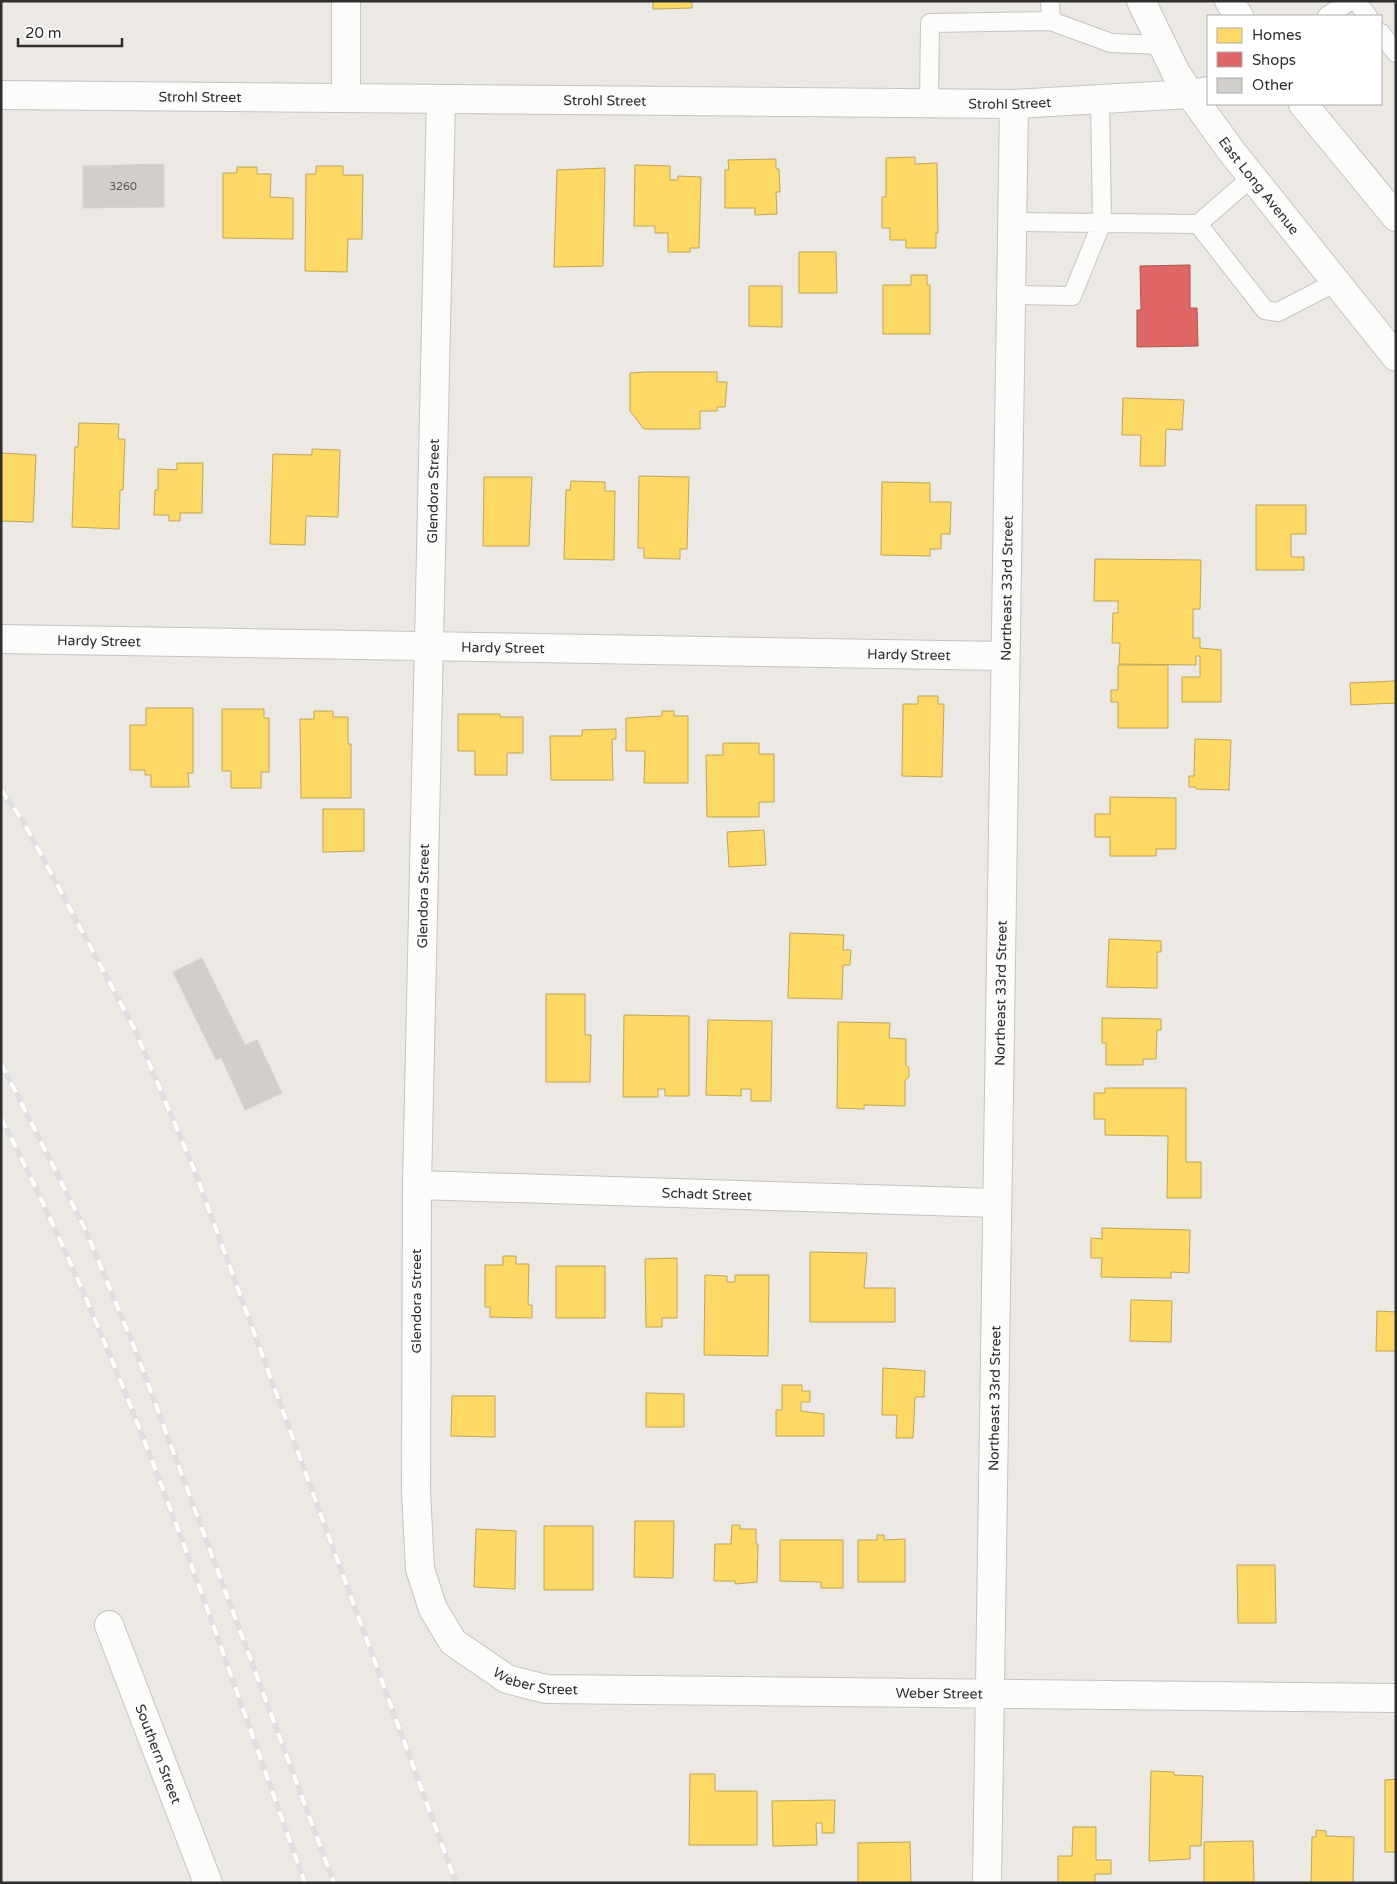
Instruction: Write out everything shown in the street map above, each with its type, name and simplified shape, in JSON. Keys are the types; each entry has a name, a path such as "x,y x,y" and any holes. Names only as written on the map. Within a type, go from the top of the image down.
{"street":[{"path":"346,1 346,98"},
{"name":"East Long Avenue","path":"1141,1 1176,72 1199,92 1207,105"},
{"path":"1229,1 1238,15"},
{"name":"Strohl Street","path":"1,94 1014,104 1100,100 1199,92"},
{"name":"Glendora Street","path":"441,99 417,1185 416,1491 420,1569 433,1609 453,1642 487,1667"},
{"name":"Northeast 33rd Street","path":"987,1883 1014,104"},
{"name":"East Long Avenue","path":"1207,105 1252,177 1396,358"},
{"path":"1304,105 1396,217"},
{"name":"Hardy Street","path":"1,639 1006,656"},
{"name":"Schadt Street","path":"417,1185 998,1203"},
{"name":"Southern Street","path":"109,1625 208,1883"},
{"name":"Weber Street","path":"487,1667 507,1679 546,1689 1396,1698"}],"lane":[{"path":"1050,1 1051,21"},
{"path":"1329,15 1350,1"},
{"path":"1356,1 1367,15"},
{"path":"929,104 930,23 1051,21 1111,43 1162,46"},
{"path":"1382,34 1396,53"},
{"path":"1011,295 1072,296 1102,222 1100,100"},
{"path":"1012,222 1198,224 1252,177"},
{"path":"1198,224 1265,310 1278,312 1336,282"}],"building: Homes":[{"path":"653,1 692,1 692,8 653,9"},
{"path":"915,157 915,164 937,163 938,233 936,233 936,248 906,248 906,240 890,240 890,228 882,228 882,197 886,197 886,158"},
{"path":"776,159 776,169 779,169 780,192 776,192 777,214 755,215 755,208 725,208 725,170 729,170 728,160"},
{"path":"635,165 670,166 670,180 678,180 678,176 701,177 699,248 690,248 690,252 668,252 668,233 655,233 655,226 634,226"},
{"path":"316,166 343,166 343,175 363,175 362,239 348,239 347,272 305,271 306,174 316,174"},
{"path":"237,167 257,167 257,174 271,174 270,197 293,198 293,239 223,238 223,173 237,173"},
{"path":"605,168 603,266 554,267 557,170"},
{"path":"799,252 836,252 837,293 799,293"},
{"path":"911,275 927,275 927,285 930,285 930,334 883,334 883,285 911,285"},
{"path":"749,286 782,286 782,327 749,326"},
{"path":"717,372 717,382 727,382 725,407 717,407 717,411 700,411 700,429 644,429 630,411 630,373"},
{"path":"1123,398 1184,400 1182,430 1166,429 1165,466 1140,466 1141,435 1122,435"},
{"path":"79,423 119,424 118,439 125,439 123,490 120,490 119,529 72,527 75,447 78,447"},
{"path":"312,449 340,450 338,517 306,516 305,545 270,544 273,454 312,455"},
{"path":"1,453 36,455 33,522 1,521"},
{"path":"177,463 203,463 202,513 180,513 180,521 169,521 169,515 154,515 155,490 158,490 158,469 177,470"},
{"path":"639,476 689,477 687,549 680,549 680,559 644,558 644,548 638,548"},
{"path":"484,477 532,477 529,546 483,546"},
{"path":"571,481 605,482 605,491 615,491 614,560 564,559 566,490 570,490"},
{"path":"882,482 930,483 930,502 951,502 950,534 941,534 941,549 930,549 930,556 881,555"},
{"path":"1256,505 1306,505 1306,534 1291,534 1291,557 1304,557 1304,570 1256,570"},
{"path":"1095,559 1201,560 1200,609 1193,609 1193,638 1200,638 1200,648 1221,650 1221,702 1182,702 1182,677 1200,677 1200,656 1196,656 1196,665 1119,664 1120,643 1112,643 1113,613 1118,613 1118,601 1094,601"},
{"path":"1118,665 1168,665 1168,728 1118,728 1118,702 1111,702 1111,690 1118,690"},
{"path":"1396,681 1396,703 1351,705 1350,683"},
{"path":"918,696 938,696 938,704 944,704 942,777 902,776 903,704 918,704"},
{"path":"146,708 193,708 193,773 188,773 189,787 151,787 151,775 145,775 145,770 130,770 130,725 146,725"},
{"path":"222,709 264,709 264,718 269,718 269,772 261,772 261,788 231,788 231,771 222,771"},
{"path":"314,711 333,711 333,717 348,717 348,744 351,744 351,798 301,798 300,719 314,719"},
{"path":"662,711 674,711 674,716 688,716 688,783 644,783 645,751 626,751 626,718 662,716"},
{"path":"458,714 500,714 500,717 523,717 523,753 507,753 507,775 475,775 475,751 458,751"},
{"path":"616,729 616,739 612,739 613,780 551,780 550,736 582,736 582,730"},
{"path":"1195,739 1231,740 1229,790 1189,787 1189,776 1194,776"},
{"path":"723,743 759,743 759,754 774,754 774,802 759,802 759,817 707,817 706,755 723,755"},
{"path":"1110,797 1176,798 1176,849 1156,849 1156,856 1110,856 1110,837 1095,837 1095,814 1110,814"},
{"path":"323,809 364,809 364,851 323,852"},
{"path":"764,830 766,865 729,867 727,832"},
{"path":"790,933 844,935 843,950 851,950 850,965 843,965 842,999 788,998"},
{"path":"1109,939 1161,941 1161,952 1157,952 1157,988 1107,987"},
{"path":"546,994 585,994 585,1035 591,1035 590,1082 546,1082"},
{"path":"624,1015 689,1016 689,1096 665,1096 665,1089 658,1089 658,1097 623,1097"},
{"path":"1102,1018 1161,1019 1161,1030 1157,1030 1156,1059 1143,1059 1143,1065 1106,1065 1106,1043 1102,1043"},
{"path":"708,1020 772,1021 771,1101 751,1101 751,1089 741,1089 741,1096 706,1095"},
{"path":"838,1022 890,1023 889,1038 906,1039 906,1065 909,1068 909,1077 905,1081 905,1106 864,1105 864,1109 837,1108"},
{"path":"1105,1088 1186,1088 1186,1162 1201,1162 1201,1198 1167,1198 1168,1136 1105,1135 1105,1119 1094,1119 1094,1093 1105,1093"},
{"path":"1102,1228 1190,1230 1189,1273 1171,1272 1171,1278 1101,1277 1102,1258 1091,1258 1091,1238 1102,1239"},
{"path":"810,1252 867,1253 864,1288 895,1288 895,1322 810,1322"},
{"path":"503,1256 516,1256 516,1264 529,1264 528,1305 532,1305 532,1318 490,1317 490,1307 485,1307 485,1265 503,1265"},
{"path":"677,1258 677,1318 662,1318 662,1327 646,1327 645,1259"},
{"path":"556,1266 605,1266 605,1318 556,1318"},
{"path":"705,1275 727,1276 727,1282 735,1282 735,1275 769,1275 768,1356 704,1355"},
{"path":"1131,1300 1172,1301 1171,1342 1130,1341"},
{"path":"1377,1311 1396,1312 1396,1351 1376,1351"},
{"path":"883,1368 925,1371 924,1397 915,1397 913,1438 896,1438 897,1415 882,1415"},
{"path":"782,1385 802,1385 802,1391 810,1391 810,1402 801,1402 801,1411 824,1414 824,1436 776,1436 776,1410 782,1410"},
{"path":"646,1393 684,1394 684,1427 646,1427"},
{"path":"452,1396 495,1396 495,1437 451,1436"},
{"path":"635,1521 674,1521 673,1578 634,1577"},
{"path":"732,1525 740,1525 740,1529 756,1529 756,1544 758,1544 757,1582 735,1584 735,1581 714,1581 715,1544 731,1544"},
{"path":"544,1526 593,1526 593,1590 544,1590"},
{"path":"476,1529 516,1531 515,1589 474,1587"},
{"path":"877,1535 884,1535 884,1540 905,1539 905,1582 858,1582 858,1540 877,1540"},
{"path":"780,1540 843,1540 843,1588 821,1588 821,1582 780,1581"},
{"path":"1237,1565 1275,1565 1276,1623 1238,1623"},
{"path":"1151,1771 1174,1772 1174,1775 1203,1776 1201,1846 1190,1846 1190,1859 1149,1861"},
{"path":"690,1774 715,1774 715,1791 757,1791 757,1845 689,1845"},
{"path":"1396,1779 1396,1852 1385,1852 1385,1780"},
{"path":"835,1800 834,1833 822,1833 822,1823 816,1823 817,1845 773,1846 772,1801"},
{"path":"1073,1827 1096,1827 1096,1860 1111,1860 1111,1874 1095,1874 1095,1883 1058,1883 1058,1856 1072,1856"},
{"path":"1316,1830 1326,1831 1326,1836 1354,1837 1353,1883 1311,1883 1312,1837 1316,1837"},
{"path":"1253,1841 1254,1882 1204,1883 1204,1842"},
{"path":"910,1842 911,1883 858,1883 858,1843"}],"building: Shops":[{"path":"1190,265 1190,308 1197,308 1198,346 1137,347 1137,310 1141,310 1140,266"}],"building: Other":[{"path":"164,164 164,207 83,208 83,166"},
{"path":"202,958 245,1045 257,1040 282,1093 245,1110 221,1057 216,1060 173,972"}],"railway":[{"path":"1,790 23,821 135,1030 194,1169 456,1883"},
{"path":"1,1063 86,1231 135,1349 334,1883"},
{"path":"1,1118 89,1305 128,1400 201,1592 305,1883"}]}
